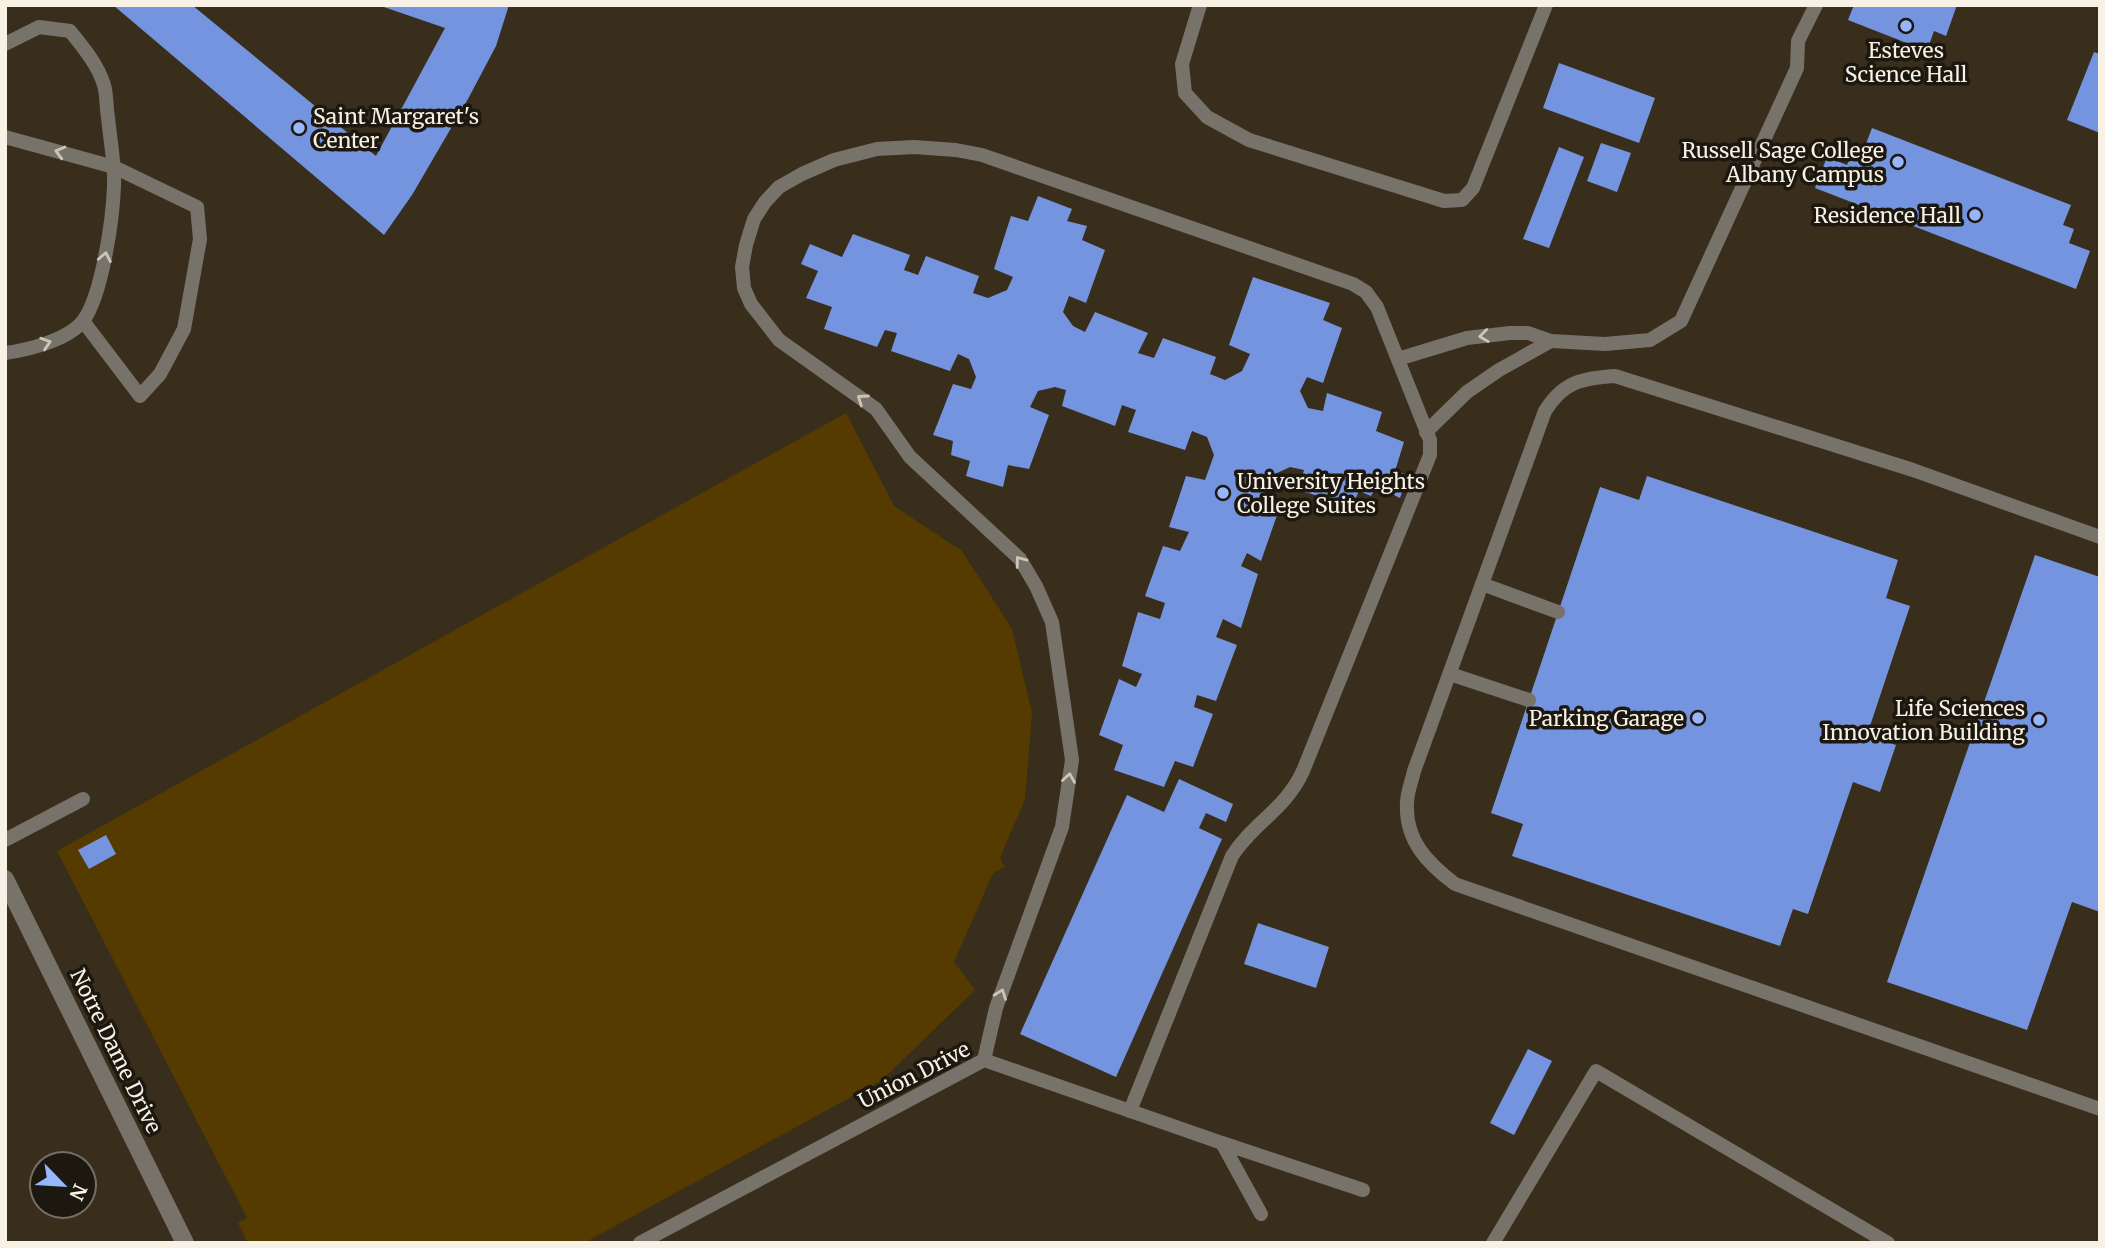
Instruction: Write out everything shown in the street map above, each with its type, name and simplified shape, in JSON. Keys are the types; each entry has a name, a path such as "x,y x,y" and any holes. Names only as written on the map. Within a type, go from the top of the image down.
{"street":[{"name":"Notre Dame Drive","path":"5,879 186,1243"}],"lane":[{"path":"1200,5 1182,64 1185,93 1206,117 1249,140 1444,201 1462,200 1473,188 1546,5"},
{"path":"1398,359 1467,338 1510,332 1528,333 1551,341 1605,344 1650,340 1681,321 1797,68 1798,41 1816,5"},
{"path":"5,44 39,27 70,31 88,52 104,85 114,167 114,187 99,287 83,321 59,338 5,353"},
{"path":"5,137 114,167 197,207 200,239 184,329 160,374 139,396 83,321"},
{"path":"984,1060 996,1009 1062,827 1072,760 1052,622 1020,559 910,457 876,409 779,340 761,319 744,288 742,267 754,219 779,187 834,160 877,149 914,147 982,155 1353,284 1366,292 1377,306 1431,448 1303,771 1283,804 1250,832 1232,856 1130,1111"},
{"path":"1426,432 1467,392 1499,370 1551,341"},
{"path":"2100,537 1913,470 1615,376 1588,378 1569,386 1554,397 1545,411 1414,771 1406,801 1413,842 1441,874 1455,884 2100,1109"},
{"path":"1482,584 1558,612"},
{"path":"1450,674 1529,700"},
{"path":"5,840 83,799"},
{"name":"Union Drive","path":"640,1243 984,1060 1363,1190"},
{"path":"1493,1243 1595,1072 1888,1243"},
{"path":"1223,1143 1261,1214"}],"shaded area":[{"path":"846,413 894,506 962,551 1012,629 1032,713 1025,799 1000,858 1005,867 993,873 954,962 975,990 882,1080 584,1243 248,1243 238,1223 247,1218 57,851"}],"building":[{"name":"Saint Margaret's Center","path":"113,5 192,5 376,156 445,28 378,5 509,5 496,46 468,99 412,195 384,235"},
{"name":"Esteves Science Hall","path":"1854,5 1957,5 1946,36 1934,31 1927,51 1848,20"},
{"path":"2094,52 2100,54 2100,133 2067,120"},
{"path":"1559,63 1655,98 1639,143 1543,108"},
{"name":"Residence Hall","path":"1872,128 2071,205 2063,225 2074,229 2069,243 2090,251 2076,289 1815,188 1827,157 1847,165 1855,146 1864,149"},
{"path":"1601,143 1631,153 1617,192 1587,181"},
{"path":"1559,147 1584,157 1549,248 1523,239"},
{"name":"University Heights College Suites","path":"1038,196 1072,209 1067,221 1087,226 1082,240 1105,250 1086,303 1069,296 1063,312 1073,326 1085,332 1095,312 1148,333 1138,353 1154,358 1163,338 1216,357 1210,374 1225,380 1242,371 1250,354 1229,345 1253,277 1330,303 1323,320 1342,328 1323,383 1307,377 1300,391 1308,408 1323,411 1327,393 1382,412 1376,431 1404,442 1395,471 1408,475 1400,498 1376,486 1371,496 1359,491 1352,506 1298,490 1304,470 1290,467 1275,474 1264,497 1281,504 1261,561 1247,553 1241,566 1258,574 1241,628 1223,619 1216,637 1237,645 1216,701 1197,695 1194,707 1213,714 1193,767 1175,761 1164,787 1114,770 1123,745 1099,735 1119,679 1136,687 1142,674 1122,666 1138,612 1160,619 1165,603 1145,596 1163,546 1180,551 1189,532 1169,527 1186,476 1205,480 1214,455 1207,437 1192,431 1185,450 1128,432 1136,410 1122,405 1115,426 1062,406 1066,390 1055,387 1038,391 1030,407 1049,415 1029,469 1008,465 1003,487 966,476 970,461 951,455 953,441 933,435 953,384 971,389 976,377 969,359 958,354 950,371 891,351 897,333 885,330 877,347 824,329 832,307 806,298 818,271 801,264 810,244 842,257 853,234 910,255 904,270 918,275 926,256 979,276 973,293 988,298 1007,290 1013,277 994,269 1011,216 1028,221"},
{"name":"Parking Garage","path":"1647,476 1898,560 1886,598 1910,606 1867,735 1896,745 1880,792 1853,782 1808,914 1793,909 1780,946 1512,856 1523,824 1491,813 1600,487 1639,500"},
{"name":"Life Sciences Innovation Building","path":"2035,555 2100,577 2100,912 2072,902 2027,1030 1887,982"},
{"path":"1179,779 1233,804 1226,822 1206,813 1199,828 1222,839 1116,1077 1020,1034 1127,795 1164,812"},
{"path":"106,835 116,854 89,869 78,850"},
{"path":"1258,923 1329,947 1316,988 1244,964"},
{"path":"1528,1049 1552,1061 1514,1135 1490,1123"}],"place":[{"name":"Esteves Science Hall","path":"1906,26"},
{"name":"Saint Margaret's Center","path":"299,128"},
{"name":"Russell Sage College Albany Campus","path":"1898,162"},
{"name":"Residence Hall","path":"1975,215"},
{"name":"University Heights College Suites","path":"1223,493"},
{"name":"Parking Garage","path":"1698,718"},
{"name":"Life Sciences Innovation Building","path":"2039,720"}]}
